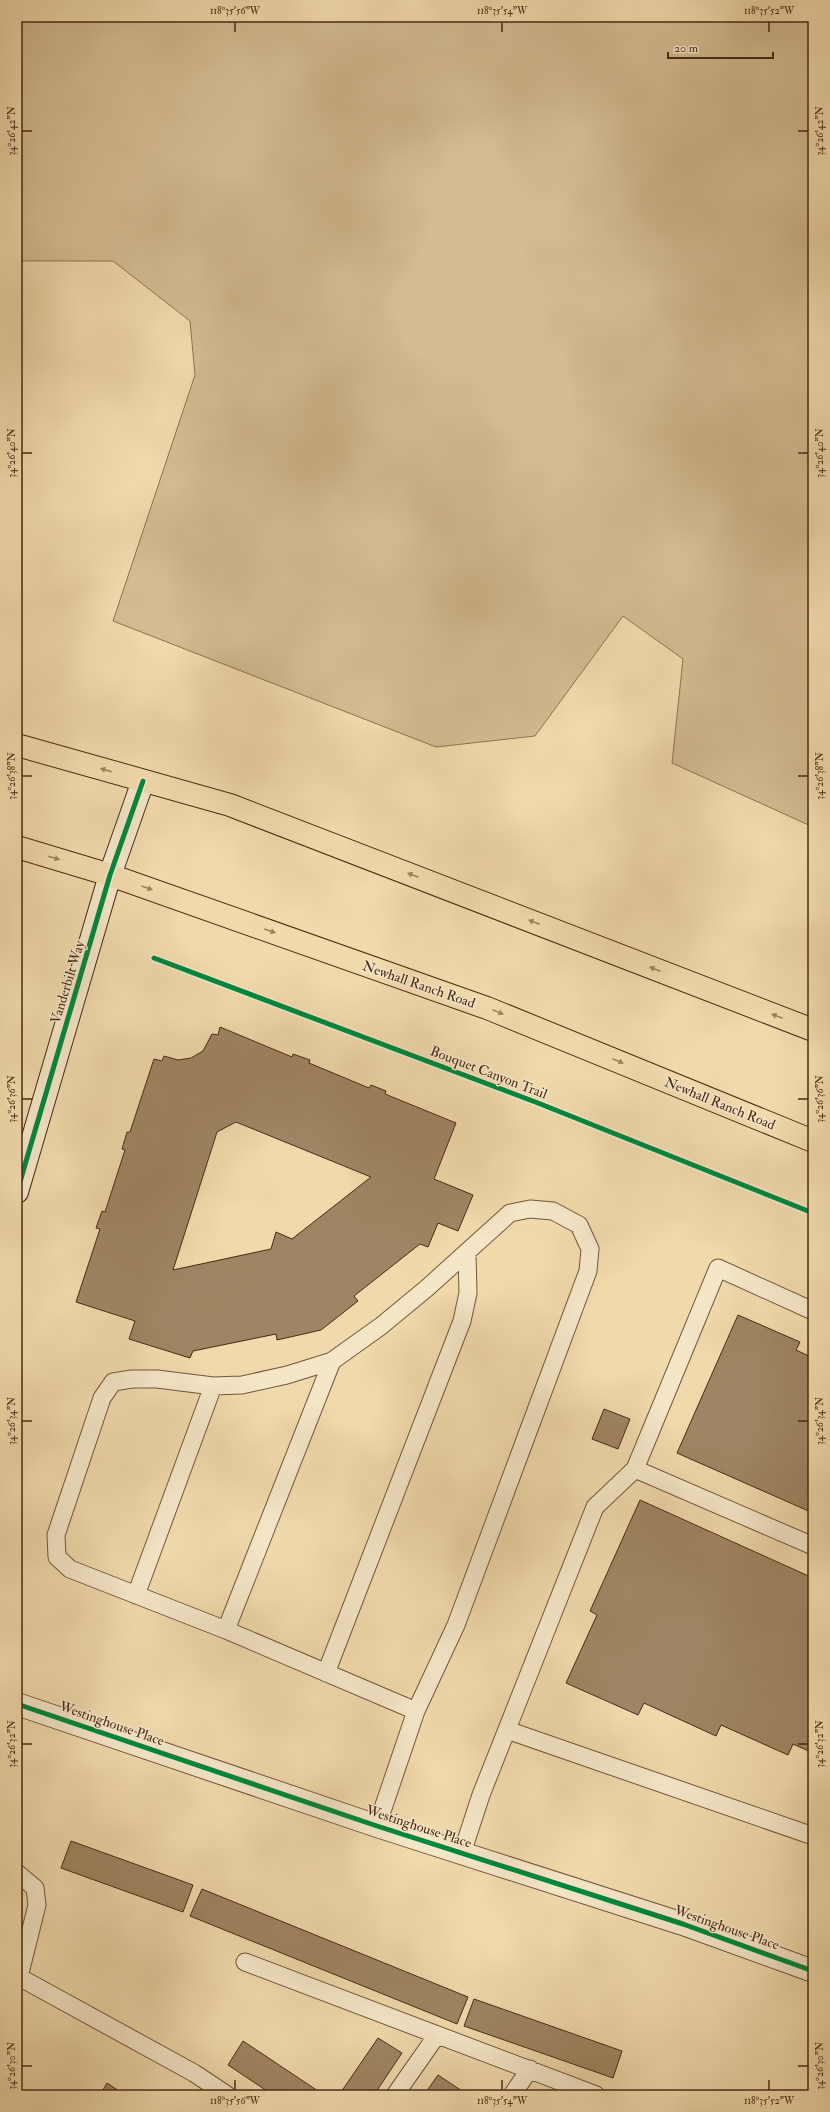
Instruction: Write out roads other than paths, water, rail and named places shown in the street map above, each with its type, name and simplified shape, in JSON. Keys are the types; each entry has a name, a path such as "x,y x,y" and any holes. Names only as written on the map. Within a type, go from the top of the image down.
{"main road":[{"path":"17,745 230,805 813,1030"},
{"name":"Newhall Ranch Road","path":"17,847 110,875 487,1008 813,1141"}],"street":[{"name":"Vanderbilt Way","path":"17,1192 110,875 143,781"},
{"name":"Westinghouse Place","path":"17,1704 377,1826 682,1924 813,1971"}],"lane":[{"path":"377,1826 416,1711 458,1618 588,1271 590,1249 579,1225 553,1211 530,1209 510,1212 493,1226 467,1254 381,1326 332,1361 242,1385 213,1386 157,1379 132,1379 113,1382 102,1398 56,1535 57,1557 70,1569 226,1630 416,1711"},
{"path":"326,1673 462,1321 468,1293 467,1254"},
{"path":"462,1853 481,1795 595,1508 635,1469 718,1268 813,1311"},
{"path":"226,1630 332,1361"},
{"path":"136,1594 213,1386"},
{"path":"635,1469 813,1546"},
{"path":"507,1730 813,1836"},
{"path":"17,1874 22,1876 35,1888 37,1905 18,1977 194,2073 228,2095"},
{"path":"245,1962 596,2095"},
{"path":"395,2095 437,2035"},
{"path":"512,2095 530,2070"}]}
